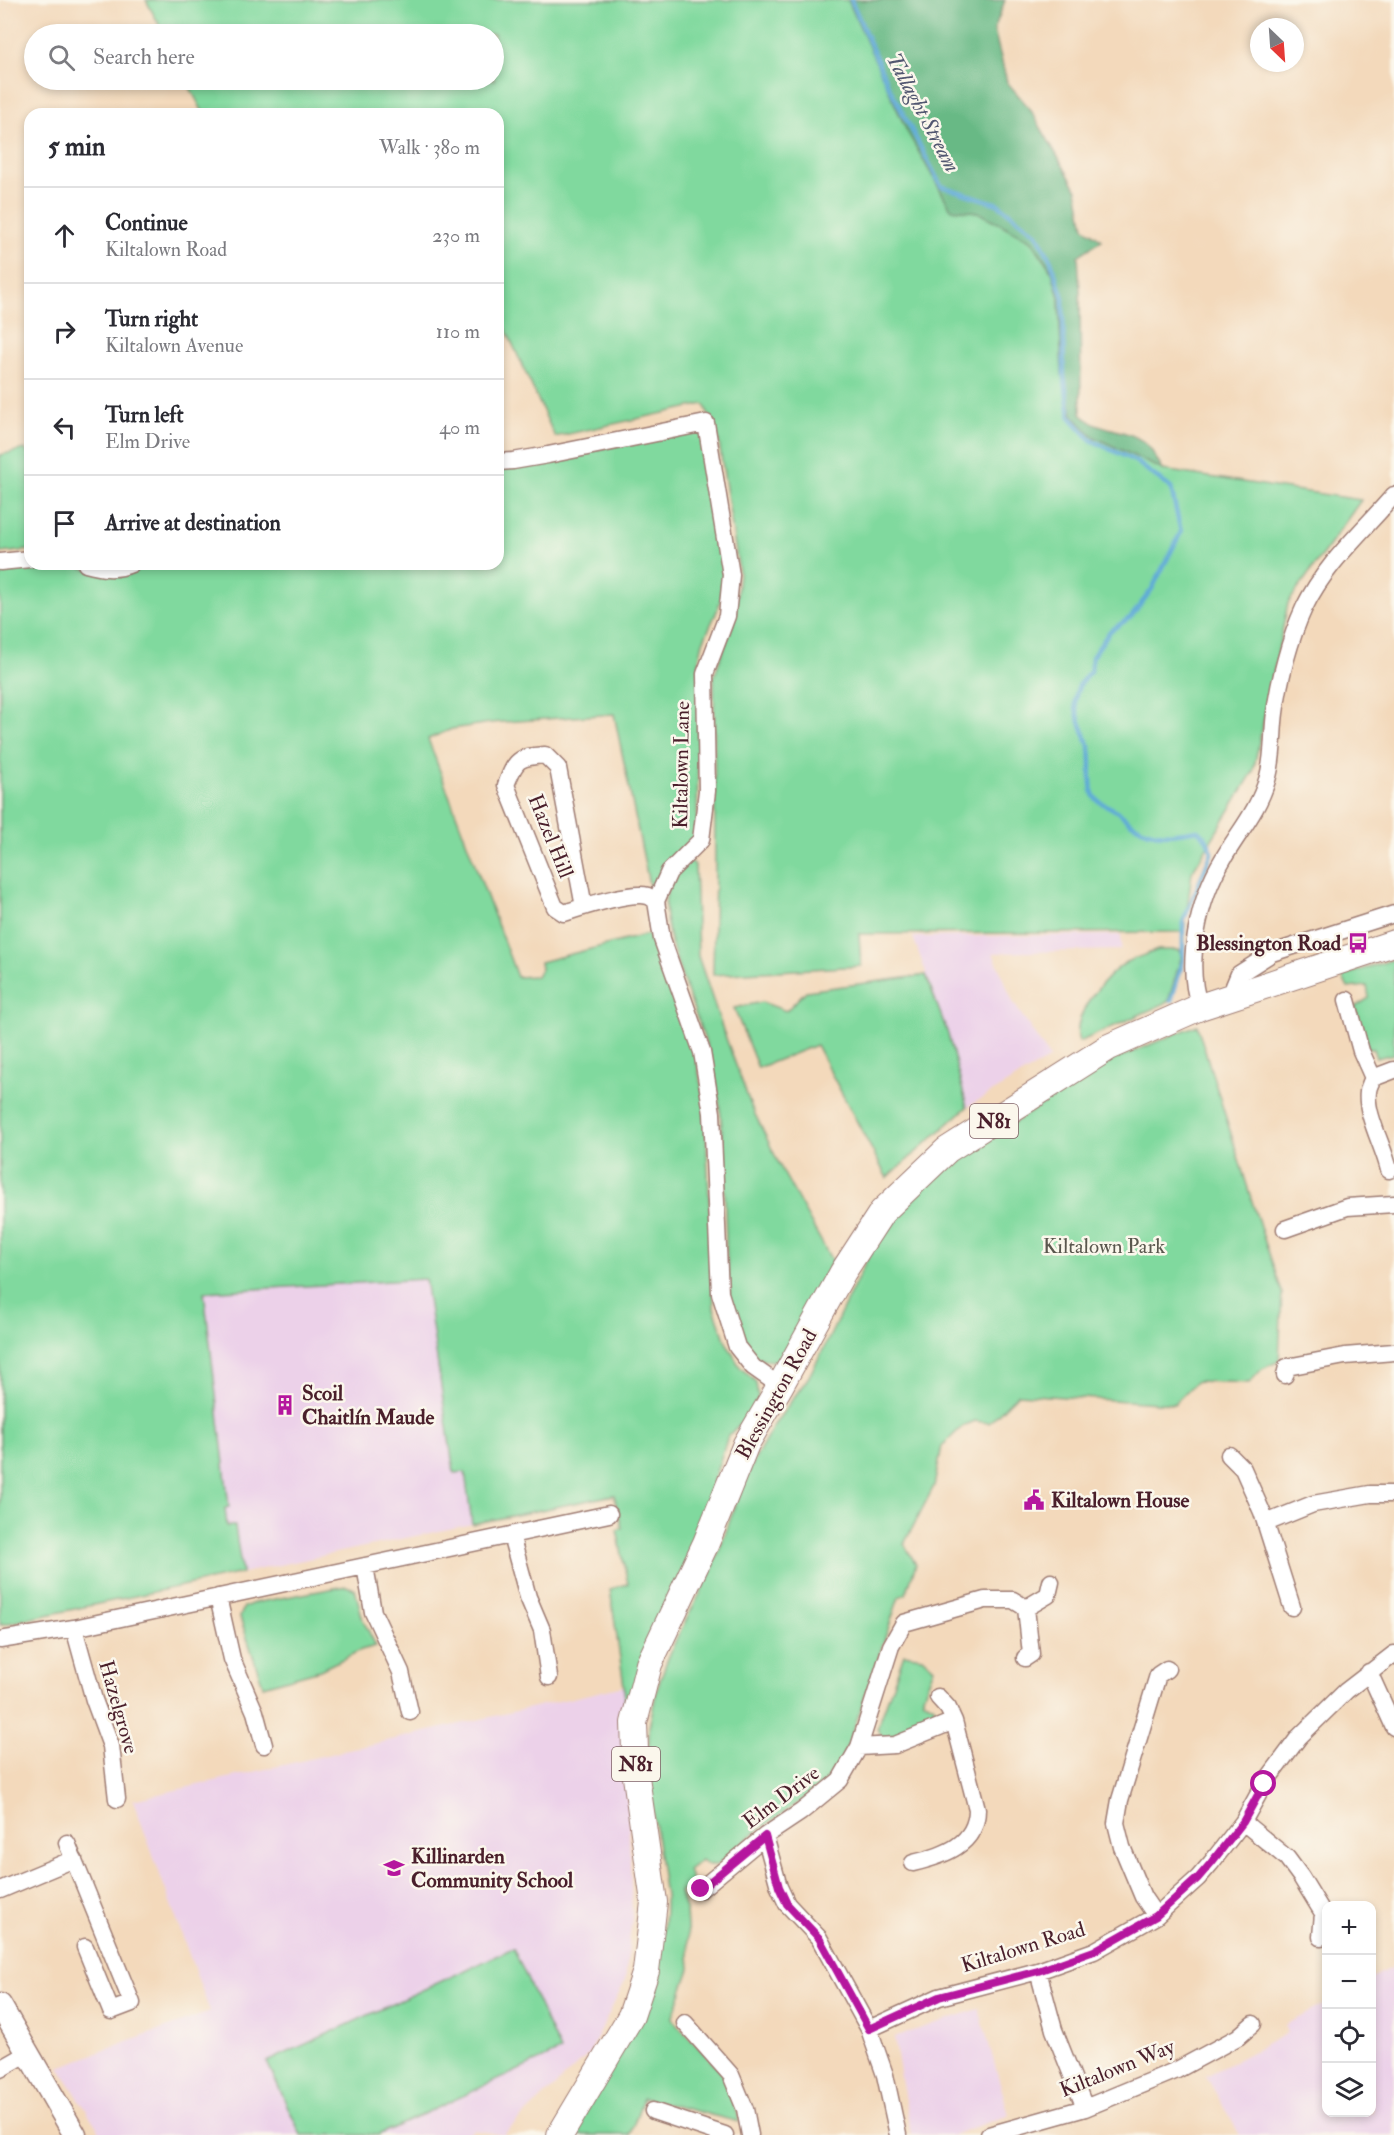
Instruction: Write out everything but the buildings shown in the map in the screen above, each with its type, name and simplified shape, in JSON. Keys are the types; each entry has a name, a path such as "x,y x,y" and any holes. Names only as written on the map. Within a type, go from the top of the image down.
{"main road":[{"name":"Blessington Road","path":"561,2135 632,2016 646,1971 654,1902 636,1777 634,1723 650,1664 706,1543 746,1444 843,1272 882,1212 947,1150 1109,1047 1200,1007 1394,944"}],"street":[{"name":"Kiltalown Lane","path":"504,462 706,423 731,575 727,616 705,674 707,791 702,840 669,872 656,901"},
{"path":"1200,1007 1194,979 1195,944 1200,910 1222,859 1250,817 1267,781 1271,765 1275,712 1287,658 1304,608 1324,575 1346,547 1394,495"},
{"path":"0,562 24,560"},
{"name":"Hazel Hill","path":"584,907 558,768 545,755 526,756 513,766 506,785 555,907 564,912 584,907 618,897 648,896 656,901"},
{"path":"656,901 662,939 702,1052 709,1092 712,1113 720,1293 737,1347 753,1367 780,1386"},
{"path":"1237,994 1234,986 1239,974 1272,953 1394,914"},
{"path":"1347,1000 1361,1051 1373,1078 1368,1092 1371,1115 1389,1170"},
{"path":"1373,1078 1394,1070"},
{"path":"1285,1228 1347,1207 1394,1204"},
{"path":"1285,1375 1287,1367 1345,1356 1394,1352"},
{"path":"1228,1455 1243,1469 1266,1523 1292,1607"},
{"path":"1266,1523 1313,1504 1370,1494 1394,1494"},
{"path":"0,1640 74,1628 609,1514"},
{"path":"511,1535 528,1597 542,1630 549,1677"},
{"path":"365,1566 374,1612 401,1672 410,1712"},
{"path":"1025,1658 1031,1654 1026,1608 1048,1595 1051,1582"},
{"path":"218,1597 232,1659 255,1712 264,1745"},
{"name":"Elm Drive","path":"701,1889 765,1836 801,1812 840,1780 859,1747 891,1646 904,1623 984,1600 1013,1600 1026,1608"},
{"name":"Hazelgrove","path":"74,1628 94,1700 111,1746 117,1799"},
{"name":"Kiltalown Road","path":"869,2029 939,1997 1038,1971 1094,1951 1156,1916 1198,1878 1243,1822 1264,1784 1299,1737 1346,1691 1394,1654"},
{"path":"1156,1916 1143,1897 1122,1847 1116,1823 1120,1800 1158,1675 1167,1669"},
{"path":"1370,1672 1394,1727"},
{"path":"913,1863 935,1858 956,1847 974,1832 977,1821 978,1809 954,1721 948,1708 938,1697"},
{"path":"859,1747 895,1745 954,1721"},
{"path":"1243,1822 1287,1858 1301,1877 1323,1913 1321,1937"},
{"path":"765,1836 779,1887 787,1904 819,1938 869,2029 885,2075 898,2135"},
{"path":"67,1843 132,2003 111,2011 85,1947"},
{"path":"0,1890 74,1859"},
{"path":"1038,1971 1054,2030 1085,2108"},
{"path":"1,2011 75,2135"},
{"path":"685,2023 731,2076 745,2109 750,2135"},
{"name":"Kiltalown Way","path":"989,2135 1085,2108 1177,2070 1238,2037 1253,2024"},
{"path":"0,2069 28,2053"},
{"path":"653,2111 725,2135"}],"shaded area":[{"path":"1121,935 1121,950 993,953 1013,1002 1050,1058 967,1107 948,1034 913,937"},
{"path":"425,1279 454,1472 465,1471 472,1524 242,1573 235,1526 227,1527 225,1507 229,1506 204,1292"},
{"name":"Killinarden Community School","path":"624,1686 632,1917 625,1981 589,2054 503,2135 474,2130 464,2135 102,2135 59,2067 210,2012 133,1800"},
{"path":"1394,1966 1394,2135 1240,2135 1206,2076 1288,2033 1285,2025 1322,2005 1322,2117 1376,2117 1376,1976"},
{"path":"979,2009 1009,2115 952,2135 911,2135 894,2037"}],"green space":[{"path":"146,0 848,0 907,131 951,208 978,212 1032,241 1052,272 1059,297 1062,374 1073,416 1092,436 1163,470 1361,500 1288,603 1253,772 1192,872 1184,932 859,934 861,966 713,975 714,676 735,618 739,572 718,436 704,404 555,437 504,325 504,108 201,108 191,90 504,90 504,24 159,24"},
{"path":"848,0 1005,0 994,30 1007,82 1030,109 1077,190 1084,227 1102,240 1078,256 1081,414 1096,424 1141,440 1148,446 1163,470 1092,436 1073,416 1062,374 1059,297 1052,271 1032,241 978,212 951,209 907,131"},
{"path":"710,427 729,575 717,611 703,642 699,659 697,838 670,859 650,889 614,714 490,723 452,729 428,739 517,977 537,976 541,969 540,962 649,934 695,1052 705,1105 714,1308 726,1342 740,1367 756,1382 758,1398 748,1416 728,1436 692,1547 625,1711 624,1686 610,1589 628,1584 617,1530 622,1528 614,1495 472,1524 465,1472 454,1473 425,1279 204,1292 229,1507 225,1508 227,1526 235,1526 242,1573 0,1625 0,568 24,567 24,570 89,570 121,575 133,570 504,570 504,468"},
{"path":"24,449 24,551 0,553 0,455"},
{"path":"687,862 695,865 698,956 723,1030 751,1106 783,1172 832,1261 793,1342 780,1358 774,1360 755,1358 737,1324 731,1307 726,1247 724,1157 718,1097 708,1049 674,953 665,908 670,884"},
{"path":"1158,950 1180,950 1181,958 1168,1002 1079,1042 1080,1020 1100,986 1127,962"},
{"path":"1394,959 1394,1054 1376,1058 1373,1049 1368,1049 1355,1007 1369,998 1367,986 1348,988 1342,976"},
{"path":"926,975 948,1034 967,1107 887,1178 816,1045 758,1068 734,1008 762,1002 786,1011 806,991"},
{"name":"Kiltalown Park","path":"1197,1025 1282,1292 1279,1361 1262,1369 1249,1383 1197,1381 1174,1404 1018,1394 989,1423 975,1421 963,1426 942,1446 934,1486 904,1544 916,1564 906,1594 899,1597 850,1740 837,1770 832,1777 803,1800 758,1830 717,1865 709,1865 701,1860 688,1870 692,1883 680,1892 686,1912 690,1969 672,2019 727,2078 739,2122 643,2098 630,2135 572,2135 644,2006 648,2007 658,1966 663,1938 665,1896 648,1779 649,1727 657,1689 677,1637 711,1573 740,1492 754,1461 774,1425 808,1378 871,1251 891,1223 924,1187 955,1162 1113,1060"},
{"path":"346,1586 355,1589 363,1620 376,1646 361,1650 320,1670 263,1686 240,1617 244,1607 254,1603"},
{"path":"904,1654 922,1657 934,1668 923,1696 924,1700 934,1706 937,1713 918,1731 884,1739 877,1729"},
{"path":"513,1948 560,2051 378,2135 301,2135 267,2062"}],"waterway":[{"name":"Tallaght Stream","path":"851,0 887,83 941,186 998,204 1037,234 1051,261 1063,298 1064,375 1070,417 1091,440 1135,461 1171,488 1181,532 1152,589 1131,617 1110,631 1092,657 1091,671 1082,680 1075,698 1078,716 1089,746 1091,784 1096,799 1150,832 1173,834 1197,830 1206,838 1212,852 1183,922 1183,961 1171,1001"}],"place":[{"name":"Blessington Road","path":"1358,943"},
{"name":"Scoil Chaitlín Maude","path":"285,1405"},
{"name":"Kiltalown House","path":"1034,1500"},
{"name":"Killinarden Community School","path":"394,1868"}],"route":[{"path":"701,1889 765,1836 779,1887 787,1904 819,1938 869,2029 939,1997 1038,1971 1094,1951 1156,1916 1211,1863 1243,1822 1264,1784"}]}
